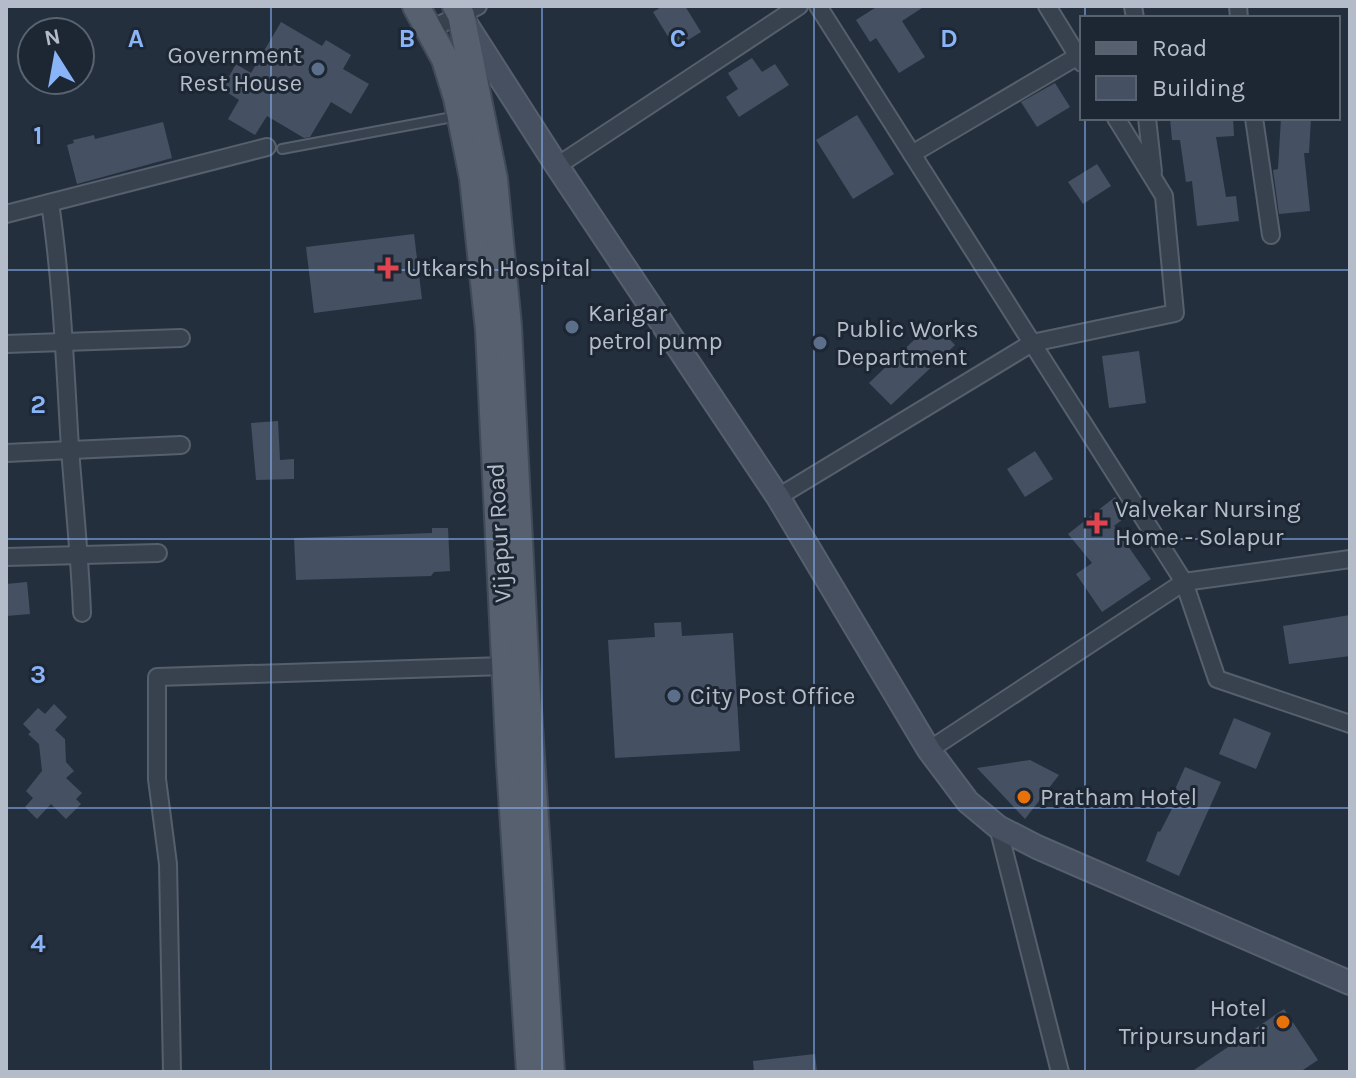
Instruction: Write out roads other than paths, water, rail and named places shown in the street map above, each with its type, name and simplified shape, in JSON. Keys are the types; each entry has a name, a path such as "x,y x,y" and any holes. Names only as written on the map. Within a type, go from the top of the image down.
{"main road":[{"name":"Vijapur Road","path":"416,6 445,59 473,178 489,330 505,666 530,1072"},
{"name":"Vijapur Road","path":"465,9 494,179 508,326 551,1072"},
{"path":"465,9 557,166 778,497 929,750 968,802 998,827 1037,847 1350,983"}],"street":[{"path":"557,166 799,6"},
{"path":"818,6 1184,582 1217,679 1350,724"},
{"path":"912,154 1080,59 1047,6"},
{"path":"429,30 465,9"},
{"path":"778,497 1032,343 1175,313 1164,196 1117,120"},
{"path":"1147,120 1154,180"},
{"path":"1254,120 1271,235"},
{"path":"6,214 275,148"},
{"path":"50,203 58,257 82,613"},
{"path":"6,344 181,338"},
{"path":"6,453 181,445"},
{"path":"6,557 158,553"},
{"path":"929,750 1184,582 1350,559"},
{"path":"172,1072 168,864 157,779 157,677 505,666"},
{"path":"998,827 1060,1072"}],"lane":[{"path":"275,148 460,115"}],"place":[{"name":"Government Rest House","path":"318,69"},
{"name":"Utkarsh Hospital","path":"388,268"},
{"name":"Karigar petrol pump","path":"572,327"},
{"name":"Public Works Department","path":"820,343"},
{"name":"Valvekar Nursing Home - Solapur","path":"1097,523"},
{"name":"City Post Office","path":"674,696"},
{"name":"Pratham Hotel","path":"1024,797"},
{"name":"Hotel Tripursundari","path":"1283,1022"}]}
